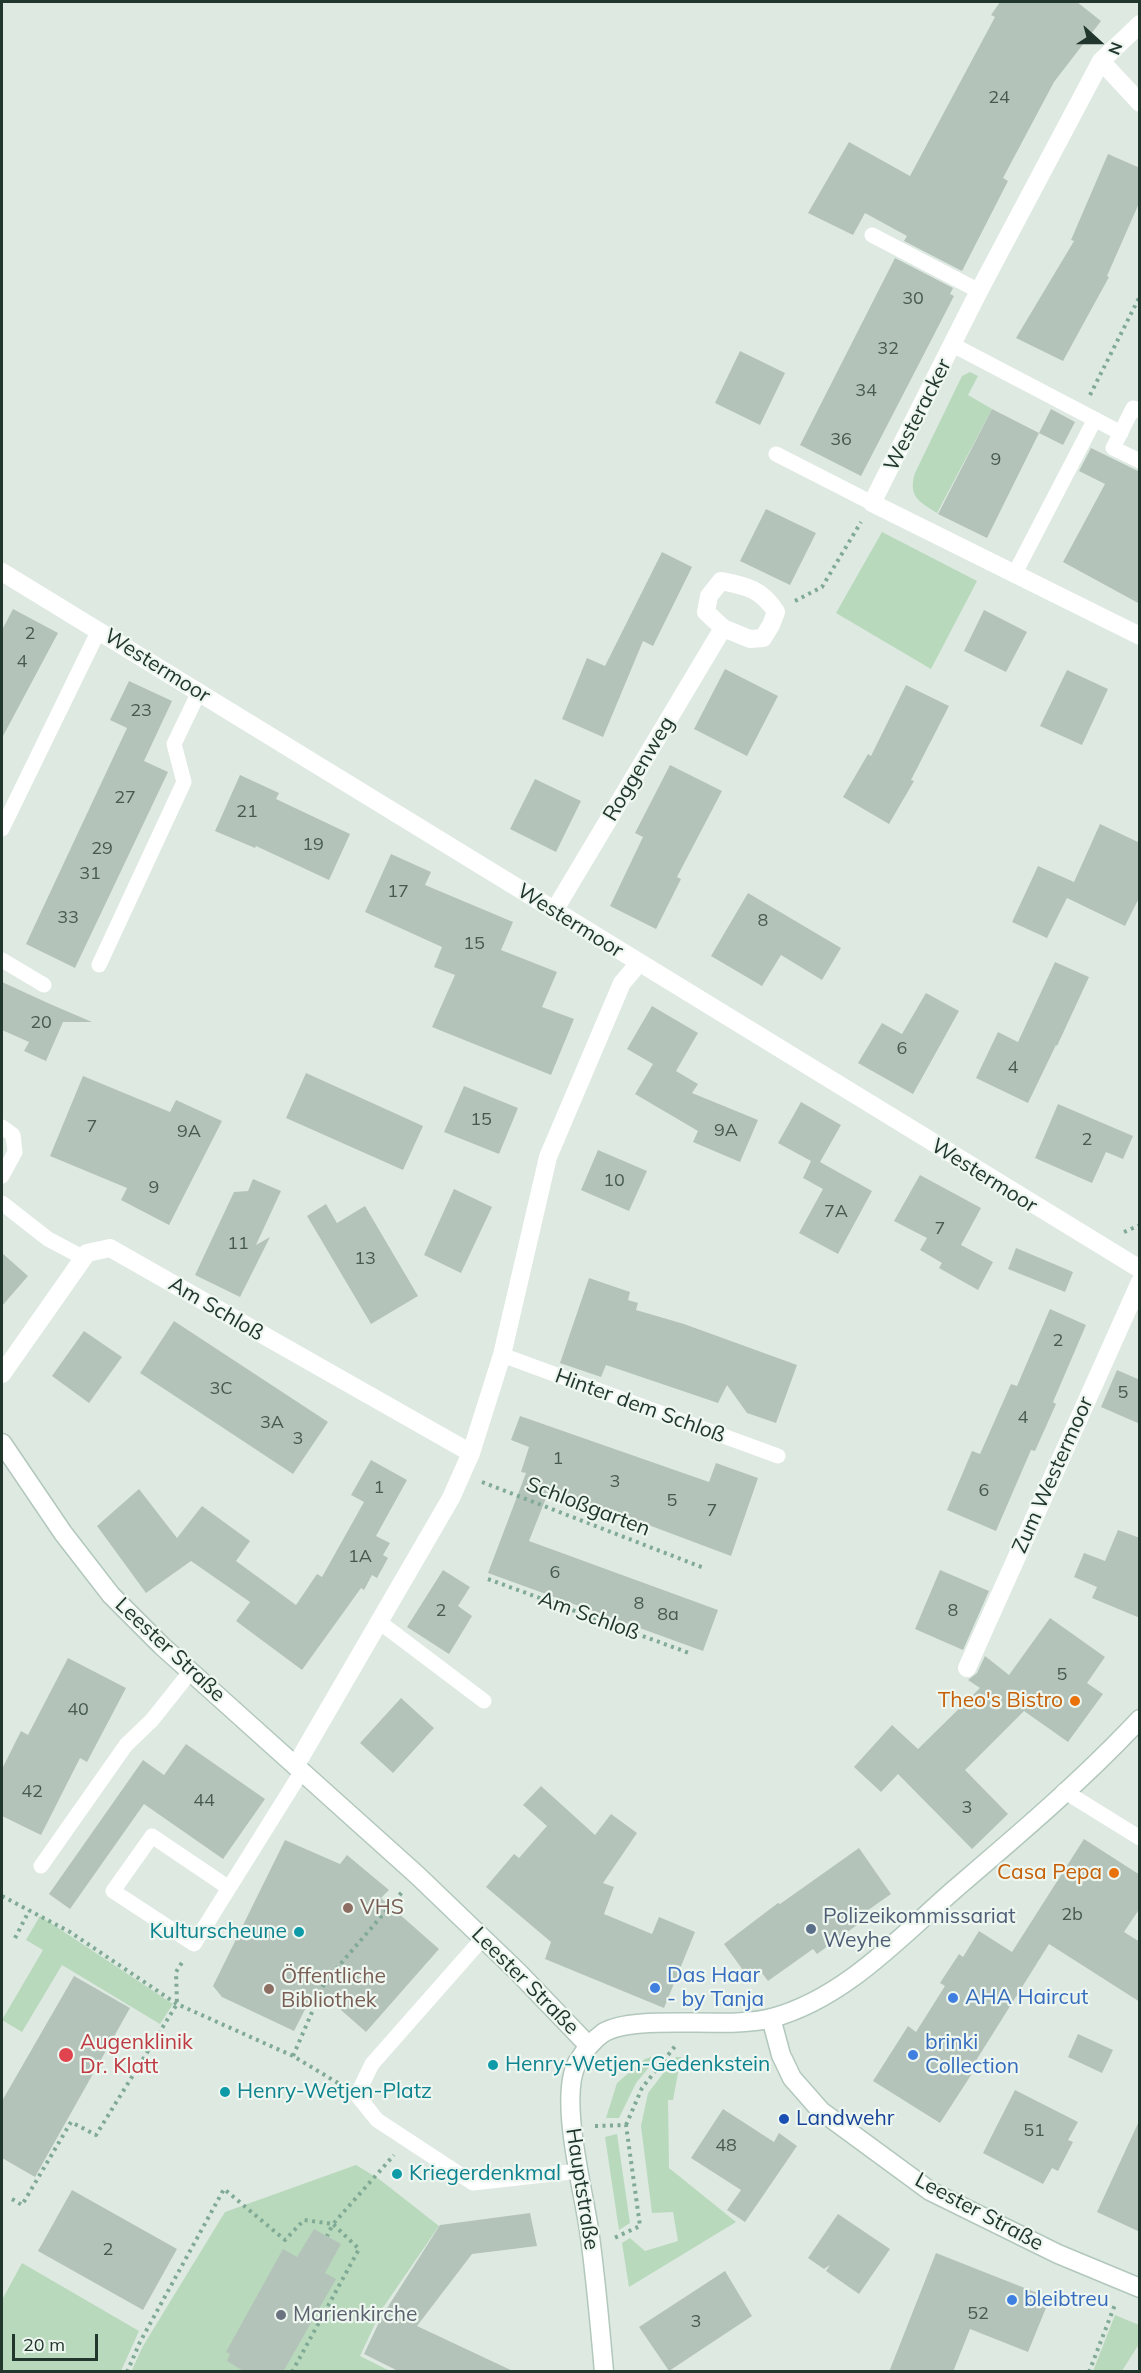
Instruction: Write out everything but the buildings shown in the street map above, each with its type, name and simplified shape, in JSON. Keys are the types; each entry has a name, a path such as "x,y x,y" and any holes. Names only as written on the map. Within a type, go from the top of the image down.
{"street":[{"name":"Westeracker","path":"872,503 979,291 1101,61 1140,24"},
{"path":"1101,61 1140,103"},
{"path":"872,503 1140,636"},
{"name":"Westermoor","path":"2,572 1140,1269"},
{"path":"721,581 745,585 768,598 776,612 763,638 750,639 723,628 706,612 709,596 721,581"},
{"name":"Roggenweg","path":"554,911 723,628"},
{"path":"299,1768 378,1622 451,1498 471,1453 502,1355 548,1157 622,983 639,963"},
{"name":"Am Schloß","path":"84,1258 87,1253 110,1248 471,1453"},
{"path":"2,1374 84,1258"},
{"name":"Zum Westermoor","path":"967,1668 1140,1282"},
{"name":"Leester Straße","path":"2,1443 63,1533 111,1595 191,1671 417,1875 483,1938 589,2046 604,2033 620,2027 640,2024 725,2024 771,2018 781,2055 792,2078 820,2111 930,2192 1058,2254 1131,2285"},
{"path":"771,2018 811,2003 856,1976 1017,1836 1140,1719"},
{"name":"Hauptstraße","path":"589,2046 576,2065 572,2084 570,2127 591,2248 604,2372"}],"lane":[{"path":"872,235 979,291"},
{"path":"953,345 1121,433"},
{"path":"1140,411 1133,408 1113,448 1140,461"},
{"path":"1014,575 1095,419"},
{"path":"776,454 872,503"},
{"path":"2,829 99,630"},
{"path":"99,965 184,782 174,744 199,693"},
{"path":"2,960 44,985"},
{"path":"2,1126 13,1135 15,1152 2,1176"},
{"path":"2,1203 48,1239 84,1258"},
{"name":"Hinter dem Schloß","path":"502,1355 778,1456"},
{"path":"378,1622 484,1701"},
{"path":"41,1866 126,1745 152,1719 191,1671"},
{"path":"229,1888 152,1836 113,1891 194,1944 229,1888 299,1768"},
{"path":"1064,1791 1140,1838"},
{"path":"483,1938 372,2064 357,2095 377,2120 473,2183 579,2171"}],"path":[{"path":"1081,412 1140,296"},
{"path":"776,612 822,587 872,503"},
{"name":"Schloßgarten","path":"461,1474 704,1568"},
{"name":"Am Schloß","path":"489,1579 689,1653"},
{"path":"293,2056 325,1982 417,1875"},
{"path":"2,1896 70,1932 177,2004 293,2056 357,2095"},
{"path":"15,1938 29,1911"},
{"path":"12,2199 22,2205 71,2122 96,2135 177,2004 176,1972 194,1944"},
{"path":"591,2248 640,2226 626,2125 642,2088 670,2050 697,2024"},
{"path":"570,2127 626,2125"},
{"path":"327,2236 333,2224 408,2139"},
{"path":"127,2372 140,2342 224,2189 285,2240 304,2220 333,2224 359,2249 292,2372"},
{"path":"1089,2372 1131,2285"}],"green space":[{"path":"970,372 978,376 968,395 992,409 937,513 916,497 913,481 962,376"},
{"path":"882,532 977,581 931,669 836,613"},
{"path":"40,1916 173,2004 160,2024 62,1965 22,2032 2,2020 43,1950 26,1940"},
{"path":"660,2054 636,2083 619,2118 606,2118 617,2083 645,2059"},
{"path":"676,2057 681,2057 673,2100 668,2100 669,2168 736,2222 629,2287 622,2243 630,2238 645,2251 678,2241 673,2212 652,2213 641,2126 648,2093"},
{"path":"617,2134 630,2223 619,2230 605,2137"},
{"path":"356,2165 379,2179 439,2226 382,2309 360,2356 390,2371 131,2372 143,2346 225,2212"},
{"path":"22,2263 139,2331 121,2371 2,2371 2,2300"},
{"path":"1115,2315 1139,2325 1139,2344 1122,2371 1093,2371"}],"place":[{"name":"Theo's Bistro","path":"1075,1701"},
{"name":"Casa Pepa","path":"1114,1873"},
{"name":"VHS","path":"348,1908"},
{"name":"Polizeikommissariat Weyhe","path":"811,1929"},
{"name":"Kulturscheune","path":"299,1932"},
{"name":"Das Haar - by Tanja","path":"655,1988"},
{"name":"Öffentliche Bibliothek","path":"269,1989"},
{"name":"AHA Haircut","path":"953,1998"},
{"name":"Augenklinik Dr. Klatt","path":"66,2055"},
{"name":"brinki Collection","path":"913,2055"},
{"name":"Henry-Wetjen-Gedenkstein","path":"493,2065"},
{"name":"Henry-Wetjen-Platz","path":"225,2092"},
{"name":"Landwehr","path":"784,2119"},
{"name":"Kriegerdenkmal","path":"397,2174"},
{"name":"bleibtreu","path":"1012,2300"},
{"name":"Marienkirche","path":"281,2315"}]}
